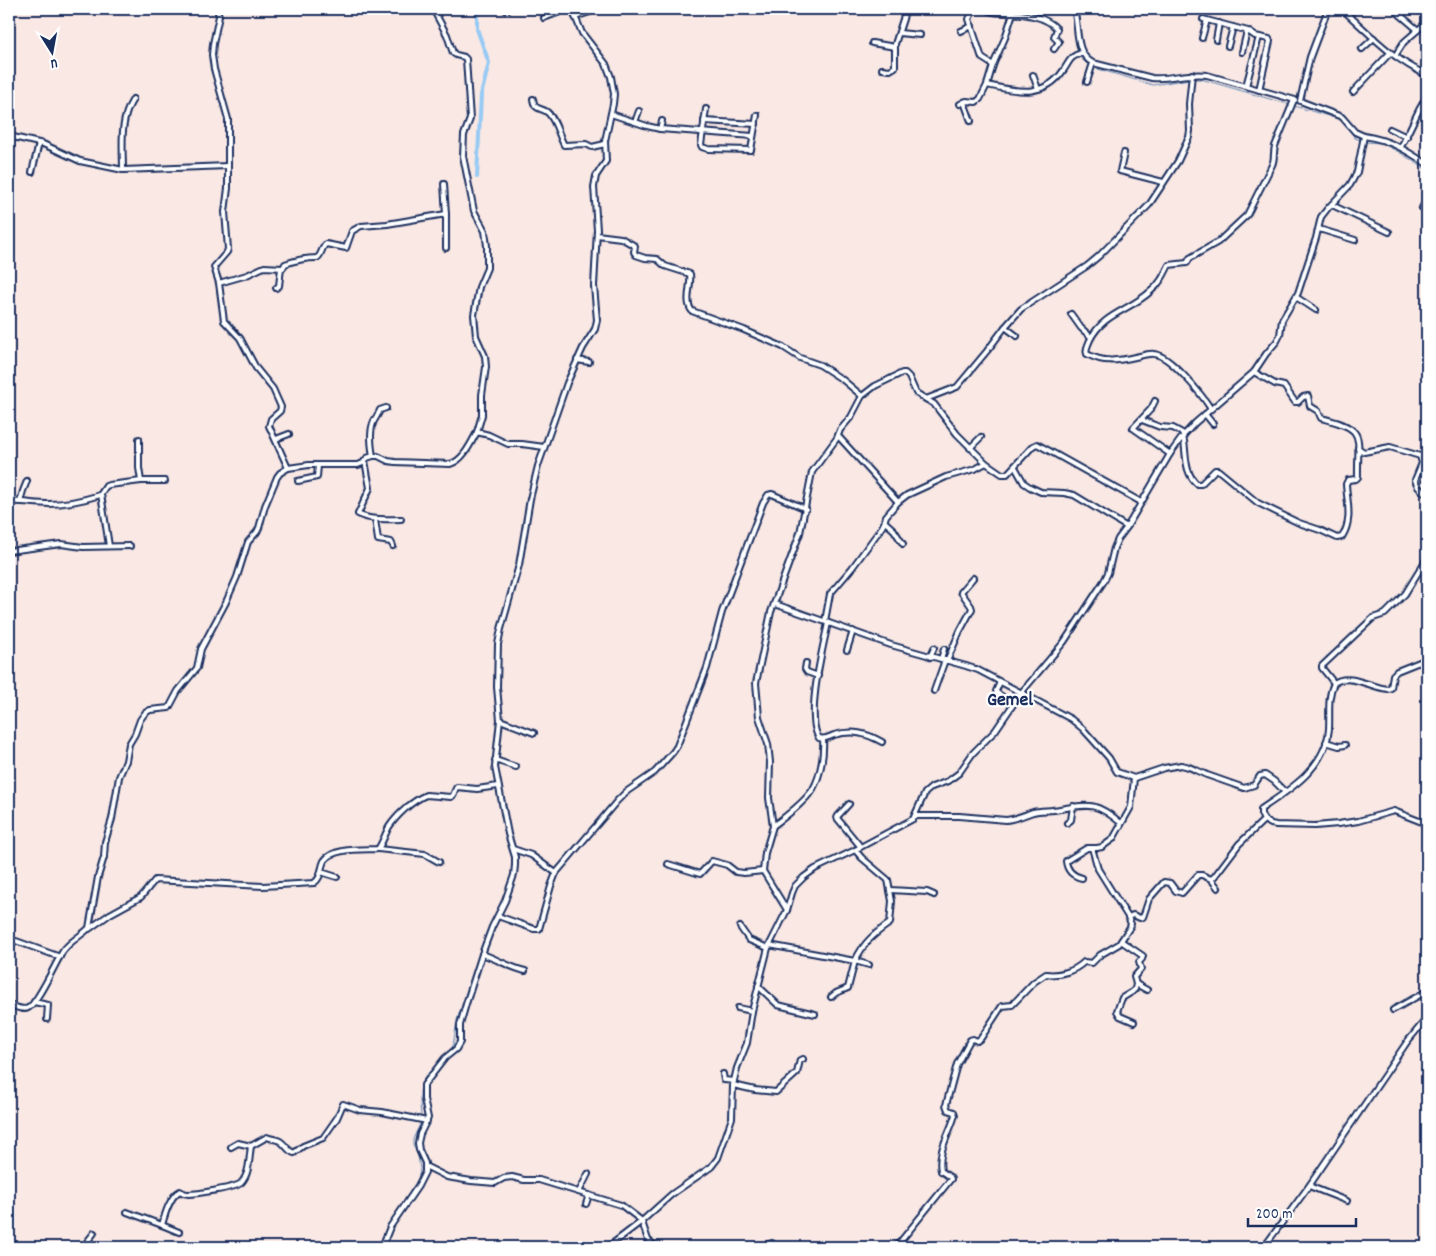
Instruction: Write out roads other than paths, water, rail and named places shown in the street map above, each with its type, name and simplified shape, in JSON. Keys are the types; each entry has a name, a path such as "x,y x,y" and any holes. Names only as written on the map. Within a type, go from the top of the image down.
{"street":[{"path":"217,9 218,16 212,55 228,119 228,188 225,212 228,252 214,266 219,283 225,323 240,338 253,364 271,386 279,401 280,412 269,424 288,468"},
{"path":"89,929 98,877 104,857 105,842 112,819 119,779 126,761 130,742 144,714 150,710 169,708 178,691 197,668 201,649 226,602 237,577 245,548 249,539 259,528 265,506 280,473 288,468 298,466 358,465 373,456 396,462 452,464 464,453 477,432 482,415 482,395 486,367 485,356 476,336 474,315 479,287 487,268 486,235 474,211 463,156 464,134 470,119 466,59 453,53 447,35 433,9"},
{"path":"544,18 568,9"},
{"path":"382,1247 390,1227 418,1186 425,1172 418,1143 428,1116 424,1099 424,1085 460,1042 460,1025 482,954 492,927 508,894 514,875 515,860 498,786 495,760 500,720 497,687 498,644 519,565 530,499 544,447 567,382 597,322 594,286 597,235 594,182 606,161 605,144 614,94 608,68 582,33 572,9"},
{"path":"882,69 890,70 894,68 895,47 904,19 905,9"},
{"path":"974,9 969,18 981,56 993,65"},
{"path":"986,9 994,13 1032,15 1056,27 1057,30 1054,37 1059,42 1054,49"},
{"path":"1074,9 1081,53 1092,66 1159,79 1207,75 1259,90 1293,103 1300,101 1342,117 1364,139 1379,139 1401,148 1427,164"},
{"path":"1300,101 1310,57 1328,9"},
{"path":"1342,9 1390,53 1427,75"},
{"path":"1397,9 1397,12 1418,30"},
{"path":"575,17 593,11"},
{"path":"972,121 962,103 978,102 1005,38 1013,13"},
{"path":"1202,38 1205,20 1247,31 1268,39 1270,41 1259,90"},
{"path":"1395,56 1404,42 1427,22"},
{"path":"1216,40 1219,23"},
{"path":"961,31 972,26"},
{"path":"1228,46 1233,27"},
{"path":"1242,52 1247,31"},
{"path":"899,33 920,35"},
{"path":"1246,86 1259,37"},
{"path":"1362,48 1374,38"},
{"path":"872,43 895,47"},
{"path":"986,85 1022,91 1038,89 1053,83 1073,56 1081,53"},
{"path":"1354,92 1390,53"},
{"path":"1087,82 1092,66"},
{"path":"1033,75 1038,89"},
{"path":"926,399 957,386 1005,327 1024,307 1076,274 1099,256 1149,205 1178,161 1188,137 1190,131 1189,104 1192,77"},
{"path":"1401,148 1427,96"},
{"path":"123,170 122,130 127,110 133,98"},
{"path":"533,99 538,109 547,112 564,145 586,144 592,148 605,144"},
{"path":"1211,409 1184,375 1162,356 1152,354 1113,361 1095,358 1087,355 1086,351 1091,337 1104,321 1152,291 1164,277 1169,265 1186,264 1190,258 1218,242 1246,215 1272,165 1275,146 1293,103"},
{"path":"706,109 701,146 708,149 750,150 757,115"},
{"path":"635,122 639,111"},
{"path":"611,114 660,129 753,136"},
{"path":"660,129 662,121"},
{"path":"704,121 756,124"},
{"path":"1390,129 1407,137"},
{"path":"9,136 39,143 80,161 123,170 228,166"},
{"path":"608,1247 642,1221 672,1194 714,1163 732,1118 733,1083 747,1042 752,1011 768,946 787,910 793,890 804,877 815,869 913,819 925,793 960,773 973,752 1001,723 1021,693 1064,642 1095,597 1108,573 1118,539 1183,435 1194,423 1254,372 1277,341 1280,335 1282,320 1296,296 1319,229 1321,217 1350,186 1355,177 1359,167 1364,139"},
{"path":"32,172 39,143"},
{"path":"1124,152 1120,171 1163,182"},
{"path":"444,184 446,248"},
{"path":"1422,208 1427,199"},
{"path":"1332,205 1389,232"},
{"path":"276,288 280,286 281,268 285,264 306,258 319,258 323,246 326,244 346,248 352,231 361,226 387,224 446,214"},
{"path":"1319,229 1356,240"},
{"path":"597,235 621,238 635,246 634,252 636,255 658,260 665,266 690,274 689,304 692,311 744,330 783,347 800,358 820,365 843,380 862,396"},
{"path":"219,283 247,275 264,267 281,268"},
{"path":"1296,296 1316,310"},
{"path":"1071,314 1080,328 1091,337"},
{"path":"1005,327 1017,336"},
{"path":"577,360 589,362"},
{"path":"1142,420 1159,426 1173,428 1183,435 1186,464 1193,480 1197,484 1200,484 1215,470 1218,470 1258,503 1338,539 1342,538 1348,518 1349,503 1346,484 1348,480 1358,477 1357,454 1359,440 1356,433 1342,424 1321,418 1318,411 1310,406 1308,396 1299,402 1295,402 1284,386 1274,384 1254,372"},
{"path":"787,910 763,871 765,853 773,826 769,798 770,762 768,744 759,717 756,687 771,614 799,539 812,472 838,436 839,431 850,418 862,396 875,386 904,373 909,376 916,393 934,404 970,448 1004,475 1015,467 1032,446 1039,445 1141,502"},
{"path":"1155,401 1151,409 1134,429 1170,454"},
{"path":"373,456 370,443 374,423 380,410 386,408"},
{"path":"1206,414 1213,424"},
{"path":"477,432 508,444 544,447"},
{"path":"276,439 290,434"},
{"path":"838,436 898,502"},
{"path":"970,448 981,437"},
{"path":"139,439 141,481"},
{"path":"1358,448 1365,452 1390,447 1420,456 1422,463 1416,480 1418,487 1427,495"},
{"path":"365,461 370,488 358,514 375,519 401,518"},
{"path":"882,742 857,732 839,734 823,739 819,738 816,734 814,702 830,594 849,572 885,522 886,516 898,502 907,495 946,477 975,469 986,462"},
{"path":"298,481 317,477 318,465"},
{"path":"1015,467 1030,487 1041,492 1074,495 1127,527"},
{"path":"20,502 27,481"},
{"path":"109,546 101,494 104,488 108,484 141,481 165,482"},
{"path":"9,502 55,503 101,494"},
{"path":"498,916 534,929 539,929 556,873 617,801 634,786 655,772 673,752 707,668 726,598 765,499 769,494 774,494 806,509"},
{"path":"375,519 378,540 391,542 393,546"},
{"path":"885,522 892,528 903,544"},
{"path":"9,551 61,544 83,547 130,546"},
{"path":"1334,683 1322,669 1323,666 1373,618 1387,613 1404,594 1427,558"},
{"path":"934,691 944,660 972,610 961,592 973,578"},
{"path":"775,604 930,657 966,666 1000,682 1071,719 1109,758 1117,772 1134,778 1164,768 1181,765 1244,788 1254,785 1260,776 1265,775 1285,792"},
{"path":"847,650 853,631"},
{"path":"930,657 934,648"},
{"path":"944,649 944,660"},
{"path":"1427,659 1395,673 1391,688 1388,689 1344,679 1334,683 1330,694 1329,731 1317,762 1308,773 1261,809 1264,820 1276,825 1315,826 1358,821 1394,811 1427,824"},
{"path":"806,663 805,669 807,672 818,676"},
{"path":"1000,682 996,691 1003,697"},
{"path":"500,720 534,732"},
{"path":"773,826 796,807 814,788 820,770 823,739"},
{"path":"1326,742 1339,746 1345,745"},
{"path":"495,760 516,766"},
{"path":"1082,878 1076,877 1070,872 1066,861 1086,848 1099,848 1109,842 1117,833 1132,802 1134,778"},
{"path":"378,849 394,821 423,796 452,796 458,787 477,789 498,786"},
{"path":"849,804 837,818 860,846"},
{"path":"915,816 959,816 1003,820 1033,812 1059,810 1073,806 1090,806 1100,807 1121,823"},
{"path":"1067,823 1071,820 1073,806"},
{"path":"1211,879 1216,876 1239,844 1264,820"},
{"path":"896,1247 951,1180 950,1177 941,1171 940,1166 945,1139 956,1115 948,1110 946,1105 957,1064 967,1044 971,1039 977,1041 981,1038 1002,1006 1012,1005 1034,982 1046,974 1054,975 1074,969 1085,962 1092,963 1100,955 1121,941 1131,924 1098,870 1092,848"},
{"path":"9,1004 25,1009 30,1007 71,942 121,908 138,899 155,880 280,886 314,883 318,880 324,861 352,849 378,849 425,854 439,862"},
{"path":"513,849 530,855 556,873"},
{"path":"831,996 836,992 847,989 855,961 865,943 891,921 892,901 887,877 862,858 855,850"},
{"path":"668,864 700,874 712,861 727,865 738,872 763,871"},
{"path":"321,872 336,877"},
{"path":"1128,917 1133,915 1142,918 1149,899 1165,881 1170,882 1176,891 1181,893 1198,875 1211,879 1218,888"},
{"path":"890,890 934,894"},
{"path":"740,927 749,940 768,946 869,965"},
{"path":"16,941 60,957"},
{"path":"1121,941 1142,954 1142,959 1139,962 1141,968 1134,977 1135,989 1122,998 1117,1011 1120,1016 1134,1022"},
{"path":"482,954 515,969 525,971"},
{"path":"1136,984 1147,990"},
{"path":"758,986 778,1005 816,1014"},
{"path":"1393,1010 1427,991"},
{"path":"34,1002 48,1005 47,1019"},
{"path":"738,1008 752,1011"},
{"path":"1264,1247 1309,1186 1407,1042 1427,1018"},
{"path":"723,1074 724,1080 755,1090 776,1092 796,1074 800,1060 803,1059"},
{"path":"231,1147 238,1143 251,1146 267,1137 279,1141 290,1152 295,1152 303,1146 323,1138 337,1118 343,1104 360,1110 426,1121"},
{"path":"162,1225 177,1192 180,1191 186,1194 227,1188 239,1184 244,1179 248,1170 251,1146"},
{"path":"425,1166 447,1176 471,1181 495,1183 504,1178 512,1177 524,1180 536,1179 621,1205 642,1221 648,1240 656,1247"},
{"path":"579,1192 588,1174"},
{"path":"1309,1186 1347,1201"},
{"path":"586,1204 589,1195"},
{"path":"128,1212 179,1232"},
{"path":"83,1247 94,1233"},
{"path":"760,1247 771,1245"}],"waterway":[{"path":"477,9 477,29 489,63 481,95 477,177"},
{"path":"1072,9 1073,14"},
{"path":"1079,50 1086,63 1091,67 1153,85 1190,79"},
{"path":"1194,79 1201,79 1342,120 1355,138 1362,141"},
{"path":"1365,142 1381,143 1427,170"},
{"path":"447,1054 453,1046 457,1020 486,934"},
{"path":"421,1118 420,1090 422,1084 428,1073 443,1058"},
{"path":"378,1247 418,1179 420,1169 413,1139 421,1122"}],"district":[{"name":"Gemel","path":"1010,701"}]}
